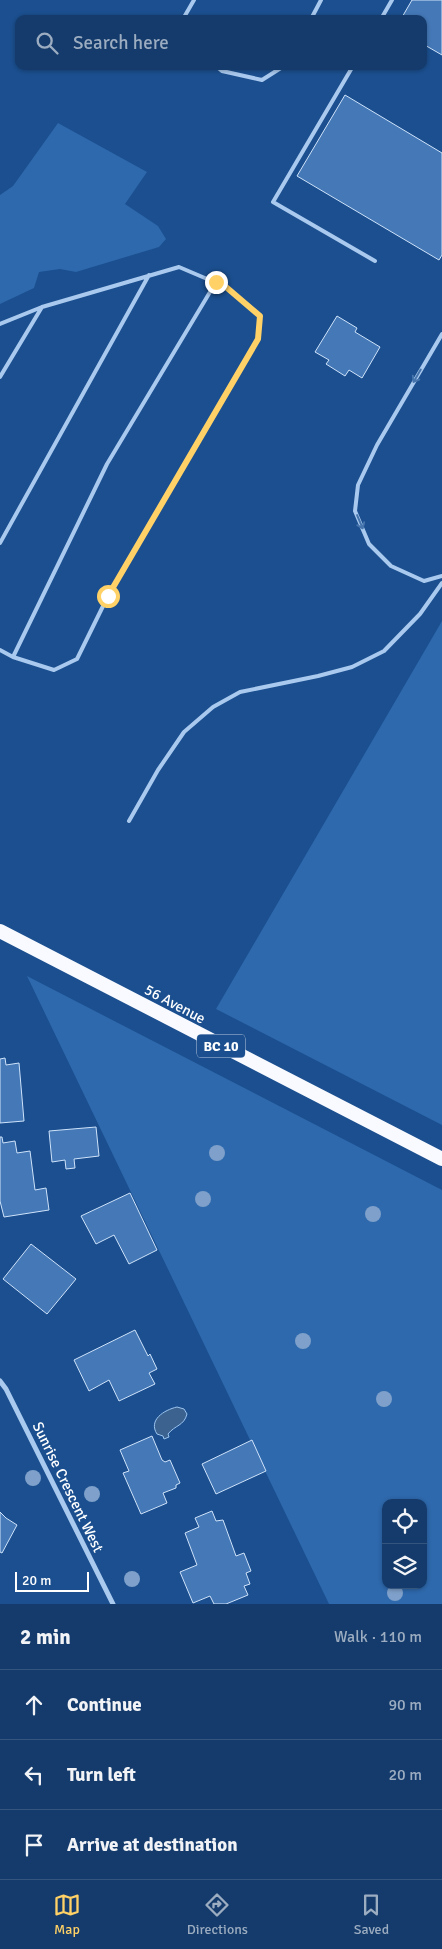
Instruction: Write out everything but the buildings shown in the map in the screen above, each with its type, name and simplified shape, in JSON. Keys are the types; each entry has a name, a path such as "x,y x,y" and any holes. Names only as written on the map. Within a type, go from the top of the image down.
{"highway":[{"name":"56 Avenue","path":"0,931 442,1159"}],"street":[{"name":"Sunrise Crescent West","path":"0,1381 6,1389 113,1604"}],"lane":[{"path":"185,15 194,0"},
{"path":"313,15 321,0"},
{"path":"383,15 392,0"},
{"path":"221,70 262,80 278,70"},
{"path":"351,70 273,202 375,261"},
{"path":"0,324 42,307 179,266 226,287 260,316 258,339 108,596 77,659 54,670 13,657 0,650"},
{"path":"0,543 149,275"},
{"path":"13,657 107,464 216,282"},
{"path":"0,377 42,307"},
{"path":"442,334 377,445 358,485 355,511 369,544 390,566 424,580 442,576"},
{"path":"129,821 158,770 184,732 213,707 240,692 352,667 384,651 420,614 442,583"}],"shaded area":[{"path":"58,123 147,172 125,204 158,226 166,239 159,247 76,272 60,269 39,272 34,288 0,304 0,195 13,186"},
{"path":"442,621 442,1125 216,1009"},
{"path":"27,976 442,1190 442,1604 329,1604"},
{"path":"177,1407 184,1409 187,1414 186,1418 168,1434 169,1437 164,1439 163,1436 157,1434 154,1424 163,1413"}],"route":[{"path":"108,596 258,339 260,316 226,287 216,282"}]}
